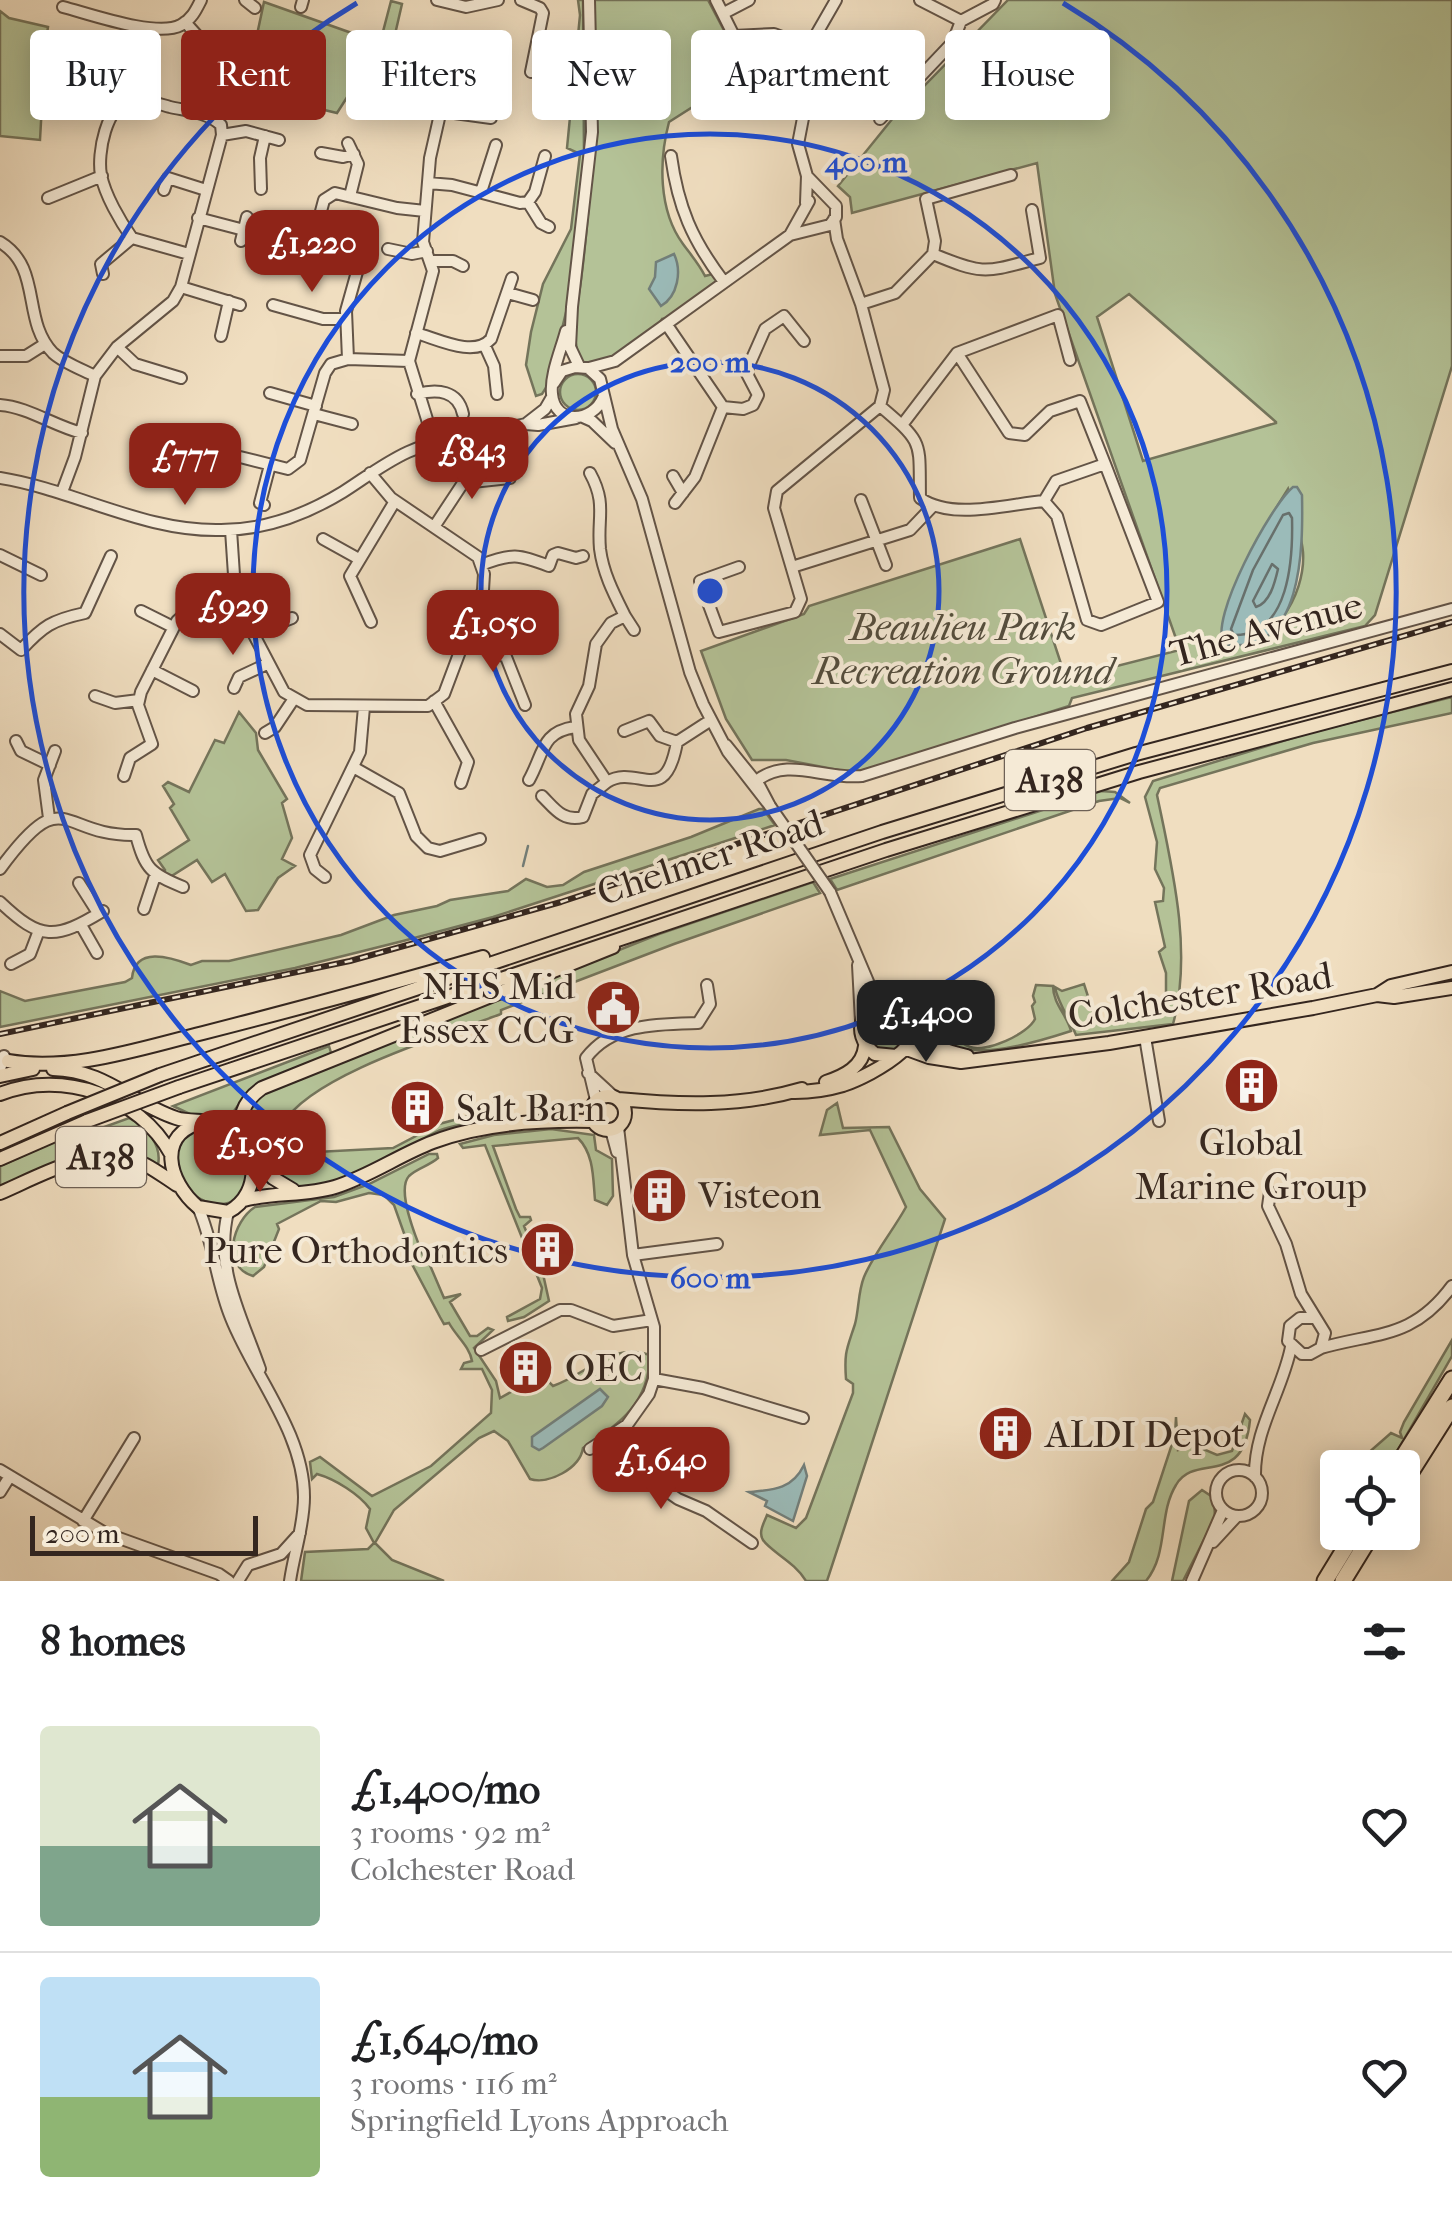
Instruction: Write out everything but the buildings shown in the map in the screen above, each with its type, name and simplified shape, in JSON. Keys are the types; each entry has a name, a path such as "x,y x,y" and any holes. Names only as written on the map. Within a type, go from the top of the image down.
{"highway":[{"path":"1407,1450 1450,1381"},
{"path":"1420,1458 1452,1407"},
{"path":"1325,1581 1344,1550"},
{"path":"1343,1581 1362,1550"}],"main road":[{"name":"Chelmer Road","path":"0,1143 160,1075 653,907 1136,754 1452,671"},
{"name":"Chelmer Road","path":"0,1159 179,1087 674,919 1139,772 1452,689"},
{"path":"44,1069 335,1000 653,907"},
{"name":"A138","path":"245,1148 240,1124 244,1106 262,1088 456,1012 674,919"},
{"name":"Colchester Road","path":"902,1053 950,1062 1145,1037 1377,994 1392,986 1452,972"},
{"name":"Colchester Road","path":"1377,994 1394,997 1452,988"},
{"path":"794,1092 816,1092 844,1085 902,1053 914,1038 912,1016 902,1006 882,1002 869,1009 861,1021 860,1033 866,1046 879,1056 902,1053"},
{"name":"Colchester Road","path":"915,1026 932,1044 972,1058"},
{"path":"204,1122 184,1129 174,1144 174,1176 198,1206 228,1212 244,1200 274,1193 329,1189 363,1178 429,1144 466,1131 560,1120 616,1098 679,1106 794,1092 852,1070 866,1046"},
{"path":"2,1060 77,1061"},
{"path":"2,1060 26,1070 87,1074 112,1082 177,1118 224,1125 274,1178 300,1192"},
{"path":"0,1094 37,1085 88,1090 122,1104 151,1123 171,1154"},
{"path":"616,1098 618,1123"},
{"path":"593,1110 602,1129 654,1103"},
{"path":"244,1200 254,1174 245,1148"},
{"name":"A138","path":"0,1194 89,1158 122,1156 150,1167 180,1186"}],"street":[{"path":"62,7 158,29 177,28 192,18 201,0"},
{"path":"245,0 255,8"},
{"path":"436,0 466,7 498,0"},
{"path":"524,0 540,8 544,19 531,72"},
{"path":"590,0 592,132 570,347 583,368 603,388 619,447 642,499 690,672 711,720 746,778 830,892 857,958 882,1002"},
{"path":"716,0 731,30"},
{"path":"724,13 749,0"},
{"path":"819,30 836,0"},
{"path":"920,0 960,21"},
{"path":"925,72 953,42 960,21 995,0"},
{"path":"185,22 192,30"},
{"path":"62,492 82,433 95,376 118,346 173,301 180,287 222,134 221,125 207,115 161,105"},
{"path":"111,120 101,161 102,176 132,238 189,254"},
{"path":"434,442 408,360 433,270 423,242 439,120"},
{"path":"803,120 798,152 806,176 806,219 841,253"},
{"path":"222,134 246,130 278,140"},
{"path":"260,189 265,136"},
{"path":"481,192 496,145"},
{"path":"321,153 343,157 355,151 350,196"},
{"path":"428,183 528,202 546,172 545,156"},
{"path":"671,156 677,199 700,250 724,282"},
{"path":"164,190 171,165"},
{"path":"48,198 102,176"},
{"path":"739,568 700,581 718,632 795,612 801,599 774,508 777,490 880,406 884,390 861,304 841,253 834,219 836,206 806,176"},
{"path":"861,304 896,293 934,254 926,200 1011,176"},
{"path":"168,178 206,190"},
{"path":"311,249 324,200 335,193 426,211"},
{"path":"790,235 805,206 814,197 825,196"},
{"path":"528,202 541,223 550,228"},
{"path":"934,254 981,271 1040,258 1032,210"},
{"path":"198,218 242,236 247,217"},
{"path":"554,383 562,371 615,361 790,235 827,226 834,219"},
{"path":"99,266 132,238"},
{"path":"0,242 26,268 35,319 46,344 57,357 95,376"},
{"path":"388,249 463,266"},
{"path":"348,360 345,320 362,254"},
{"path":"342,262 358,266"},
{"path":"416,333 475,349 485,346 512,278"},
{"path":"180,287 235,303 221,336"},
{"path":"508,293 533,300"},
{"path":"273,305 286,315 345,320"},
{"path":"526,424 545,410 552,397 572,308"},
{"path":"902,424 957,353 1058,314 1070,360"},
{"path":"667,325 723,406 742,409 753,405 758,395 746,372 766,329 784,316 804,342"},
{"path":"0,356 26,356 46,344"},
{"path":"118,346 134,364 181,378"},
{"path":"485,346 494,366 498,394"},
{"path":"957,353 1009,433 1025,435 1050,411 1080,401 1158,602 1101,624 1087,620 1057,516 1044,501"},
{"path":"240,457 288,469 300,460 325,373 340,360 408,360"},
{"path":"0,478 62,492 148,522 199,530 231,530 277,522 312,508 370,473 434,442 580,418 597,409 615,361"},
{"path":"417,394 439,391 453,396 463,414"},
{"path":"270,393 352,424"},
{"path":"552,397 562,412 592,421 619,447"},
{"path":"0,405 82,433"},
{"path":"675,503 701,464 723,406"},
{"path":"880,406 918,443 920,498 932,507 970,508 1044,501"},
{"path":"1044,501 1056,481 1106,464"},
{"path":"264,505 260,503 270,465"},
{"path":"231,530 236,594 280,687 293,700 306,705 364,708 428,706 444,694 483,590 481,566 478,557 395,501 370,473"},
{"path":"590,473 602,498 600,547 606,574 634,630"},
{"path":"673,476 683,492"},
{"path":"434,527 463,483 510,478"},
{"path":"861,500 886,566"},
{"path":"371,622 350,576 395,501"},
{"path":"792,566 910,530 932,507"},
{"path":"323,539 358,558"},
{"path":"481,566 506,555 520,554 550,566 558,553 583,556"},
{"path":"0,556 41,576"},
{"path":"0,634 20,650 43,626 85,613 111,556"},
{"path":"124,776 130,758 152,744 139,700 173,627 186,612 236,594"},
{"name":"The Avenue","path":"756,782 778,768 844,778 862,776 1015,728 1452,609"},
{"path":"141,610 173,627"},
{"path":"607,782 587,754 576,727 596,644 611,622 624,616"},
{"path":"253,633 292,618"},
{"path":"464,639 506,657 526,705"},
{"path":"234,688 239,678 268,664"},
{"path":"152,670 193,691"},
{"path":"95,696 115,703 139,700"},
{"path":"265,734 275,727 293,700"},
{"path":"434,702 468,762 461,783"},
{"path":"325,877 312,863 310,850 362,746 364,708"},
{"path":"542,796 562,816 573,820 582,817 592,794 616,776 653,781 665,774 672,764 677,742 711,720"},
{"path":"624,731 649,721 660,736 677,742"},
{"path":"529,780 548,738 554,732 576,727"},
{"path":"16,741 21,751 50,765"},
{"path":"726,745 770,806"},
{"path":"49,818 44,780 55,751"},
{"path":"353,767 400,793 416,836 428,848 440,850 480,839"},
{"path":"2,860 49,818 61,816 120,836 136,835 142,858 155,876 184,887"},
{"path":"144,909 155,876"},
{"path":"0,902 38,933 57,934 101,912 79,883"},
{"path":"81,925 97,953"},
{"path":"11,964 30,954 38,933"},
{"path":"857,958 861,1021"},
{"path":"593,1110 586,1058 599,1040 646,1025 698,1023 710,1004 708,984"},
{"path":"1145,1037 1160,1121"},
{"path":"587,1073 616,1098"},
{"path":"1157,1108 1170,1106"},
{"path":"590,1449 638,1412 654,1379 652,1320 632,1256 618,1123"},
{"path":"1270,1192 1268,1206 1286,1244 1300,1294 1324,1340 1285,1376"},
{"path":"198,1206 208,1228 230,1318 290,1438 302,1482 300,1532 290,1580"},
{"path":"228,1212 222,1244 230,1287 268,1392"},
{"path":"632,1256 717,1244"},
{"path":"1291,1346 1302,1354 1352,1339 1394,1334 1421,1319 1452,1286"},
{"path":"1258,1440 1238,1470 1224,1475 1216,1487 1216,1499 1222,1510 1237,1516 1249,1514 1262,1491 1255,1477 1258,1440 1285,1376 1291,1346 1288,1334 1300,1294"},
{"path":"481,1350 560,1310 613,1326 652,1320"},
{"path":"1294,1322 1300,1318 1318,1323 1352,1339"},
{"path":"654,1379 703,1388 804,1418"},
{"path":"615,1432 652,1481 752,1543"},
{"path":"83,1521 134,1438"},
{"path":"1238,1470 1255,1477"},
{"path":"0,1492 5,1473 83,1521 230,1581"},
{"path":"1192,1581 1222,1510"},
{"path":"1208,1547 1237,1516"},
{"path":"218,1574 241,1576 248,1565 281,1554 300,1532"},
{"path":"264,1560 280,1565 290,1580"}],"green space":[{"path":"578,0 583,0 583,30 579,30"},
{"path":"594,0 708,0 724,30 691,30 691,108 669,122 662,168 665,200 675,231 705,276 713,274 718,282 669,318 662,319 648,336 627,350 604,360 583,363 576,345 575,323 593,120 671,120 671,30 594,30"},
{"name":"Beaulieu Park Recreation Ground","path":"1008,0 1452,0 1452,366 1375,615 1365,626 1072,698 1069,706 868,770 849,772 786,760 752,760 726,719 701,651 804,614 809,606 1020,539 1066,679 1180,650 1055,294 1037,163 852,213 850,197 838,186 891,120 925,120 925,85 945,65 945,120 1110,120 1110,30 979,30","holes":["1129,294 1276,422 1143,461 1097,317","1288,489 1299,529 1302,569 1292,603 1282,618 1257,639 1224,644 1246,562"]},
{"path":"391,1 402,4 396,30 383,30"},
{"path":"264,2 346,31 346,99 337,113 326,110 326,30 258,30"},
{"path":"0,11 9,18 48,27 30,30 30,120 41,120 40,140 0,136"},
{"path":"570,120 584,120 584,155 568,304 549,383 536,396 526,365 531,332 543,284 571,229 580,154 567,148"},
{"path":"578,374 591,379 596,392 591,405 578,410 565,405 560,392 565,379"},
{"path":"1452,697 1452,713 1313,743 1160,788 1157,795 1181,939 1179,996 1173,1024 1076,1035 1055,987 1062,991 1084,984 1095,1018 1100,1017 1102,1022 1157,1012 1157,1006 1166,1007 1166,973 1159,952 1165,947 1155,902 1163,901 1164,888 1155,869 1157,842 1145,797 1153,781 1309,733"},
{"path":"239,712 256,733 258,750 287,799 282,803 292,838 282,859 295,866 278,878 258,910 246,911 225,874 212,882 197,860 170,877 163,873 158,860 189,840 170,808 174,804 163,786 168,782 189,792 215,740 224,743"},
{"path":"1101,791 1115,792 1130,803 1120,798 1099,801 837,890 830,879"},
{"path":"759,809 775,825 493,917 295,968 0,1027 0,991 25,1001 125,982 132,978 140,961 155,956 191,965 229,961 341,935 450,900 508,891 526,879 547,887 563,885 584,872 691,837"},
{"path":"813,882 820,893 501,1010 501,1014 382,1058 321,1089 298,1106 283,1124 278,1154 393,1148 439,1124 477,1114 474,1120 436,1132 345,1179 307,1188 286,1182 267,1163 249,1128 248,1111 265,1092 659,934"},
{"path":"1036,985 1053,986 1071,1031 996,1050 957,1048 925,1032 929,1015 940,1012 943,1014 936,1023 970,1047 1006,1041 1035,1019 1032,1006"},
{"path":"888,1008 903,1014 909,1029 903,1044 888,1050 873,1044 867,1029 873,1014"},
{"path":"329,1046 332,1056 242,1100 229,1118 194,1116 173,1106"},
{"path":"837,1103 843,1128 889,1127 920,1189 945,1219 827,1581 806,1581 763,1540 762,1528 767,1515 796,1528 806,1518 853,1393 853,1384 846,1379 846,1356 862,1283 906,1207 870,1130 820,1135 827,1110"},
{"path":"129,1118 152,1137 158,1150 158,1165 124,1151 99,1150 0,1189 0,1166 91,1125 96,1130"},
{"path":"204,1127 221,1132 242,1150 248,1177 239,1199 211,1203 188,1190 181,1179 177,1166 183,1139"},
{"path":"551,1129 594,1135 596,1150 612,1159 613,1196 607,1205 595,1200 590,1159 578,1138 493,1146 520,1217 530,1217 524,1226 529,1238 535,1238 549,1301 524,1317 508,1321 507,1317 540,1299 542,1288 485,1145 463,1148 460,1144 494,1135"},
{"path":"429,1154 437,1154 438,1158 412,1173 406,1183 408,1214 423,1255 445,1256 429,1263 444,1298 461,1294 450,1302 470,1336 488,1328 493,1330 474,1348 496,1381 500,1398 542,1375 553,1386 624,1352 650,1355 644,1387 620,1421 583,1448 576,1462 562,1473 546,1480 530,1479 508,1441 494,1431 479,1438 394,1510 375,1543 392,1560 444,1581 301,1581 305,1552 368,1549 374,1543 366,1528 370,1509 339,1483 317,1474 312,1479 310,1462 320,1457 372,1496 431,1466 491,1413 492,1390 482,1369 461,1369 464,1363 472,1361 471,1356 449,1323 444,1324 440,1317 405,1251 405,1236 394,1205 384,1195 369,1193 336,1202 321,1201 277,1224 279,1229 264,1267 253,1276 236,1263 236,1232 255,1207 334,1197"},
{"path":"1452,1340 1452,1356 1398,1450 1372,1450 1391,1433 1402,1438 1404,1422"},
{"path":"1245,1414 1250,1420 1246,1441 1238,1455 1229,1462 1184,1476 1176,1485 1167,1508 1158,1558 1146,1581 1112,1581 1129,1562 1146,1509 1153,1502 1175,1435 1176,1417 1178,1450 1194,1445 1217,1455 1232,1451"},
{"path":"1202,1490 1214,1498 1215,1518 1183,1581 1172,1581 1189,1501"}],"water":[{"path":"674,254 677,283 661,306 649,289 656,262"},
{"path":"1293,487 1302,495 1301,541 1299,568 1284,616 1270,634 1250,644 1224,644 1221,631 1225,612 1244,563"},
{"path":"600,1389 608,1397 602,1406 543,1448 532,1446 532,1437"},
{"path":"804,1465 807,1476 793,1521 749,1492 787,1484"}],"waterway":[{"path":"523,866 528,846"}],"railway":[{"path":"0,1034 350,961 561,902 1087,728 1452,622"}],"place":[{"name":"NHS Mid Essex CCG","path":"614,1008"},
{"name":"Global Marine Group","path":"1251,1085"},
{"name":"Salt Barn","path":"417,1108"},
{"name":"Visteon","path":"659,1195"},
{"name":"Pure Orthodontics","path":"547,1250"},
{"name":"OEC","path":"526,1368"},
{"name":"ALDI Depot","path":"1006,1434"}]}
